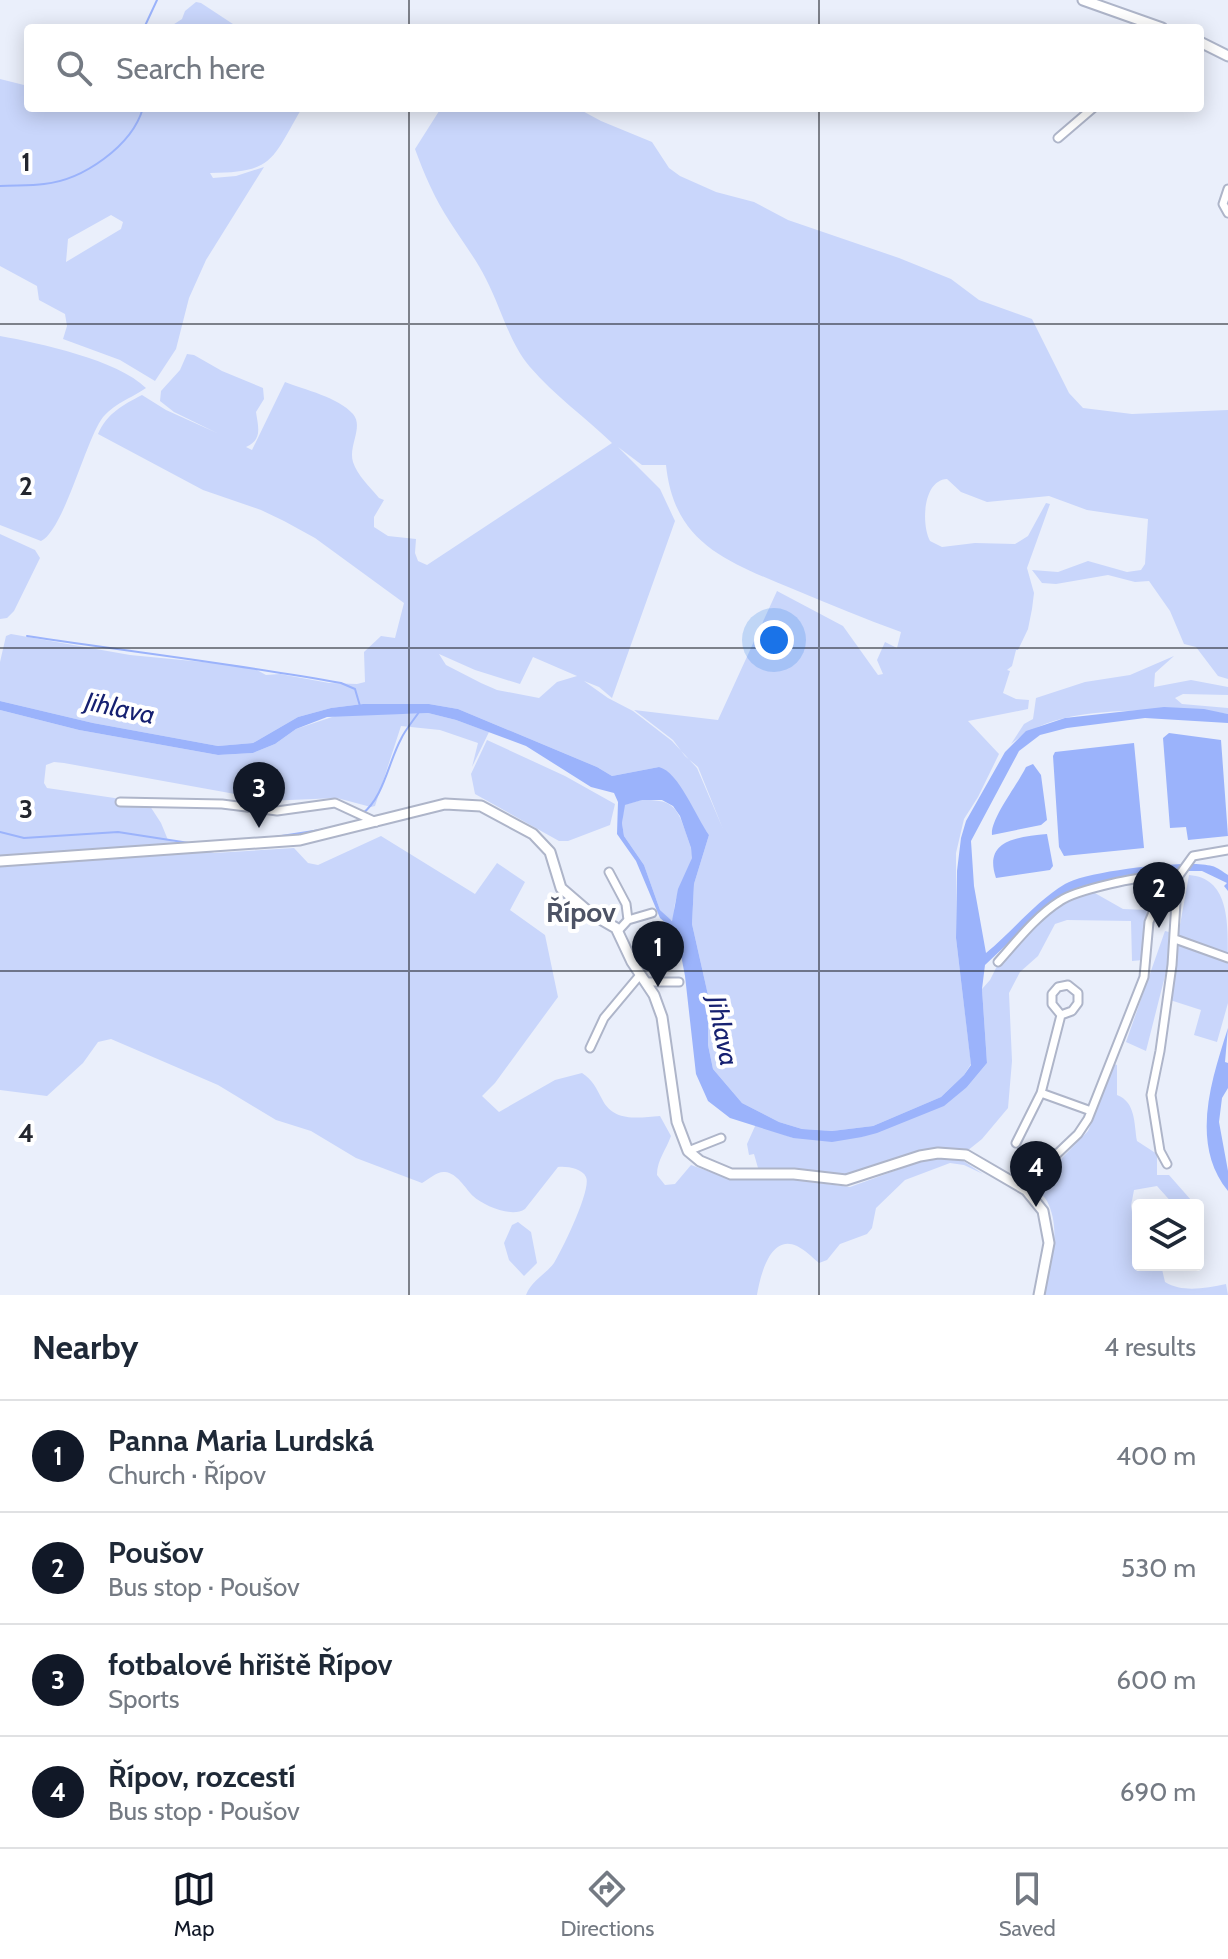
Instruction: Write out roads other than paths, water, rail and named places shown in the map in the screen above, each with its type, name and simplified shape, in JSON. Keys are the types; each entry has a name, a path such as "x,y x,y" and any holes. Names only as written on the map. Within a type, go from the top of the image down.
{"street":[{"path":"1083,0 1151,24"},
{"path":"1204,44 1228,56"},
{"path":"1058,138 1088,112"},
{"path":"1228,189 1223,204 1228,213"},
{"path":"120,802 222,804 271,811 335,803 376,822"},
{"path":"0,861 300,840 445,804 467,804 490,810 533,834 547,847 561,888 590,913 613,924 618,931 654,995 662,1017 677,1122 688,1151 700,1161 731,1174 794,1174 846,1180 920,1156 953,1153 976,1160 1026,1190 1039,1205 1049,1230 1047,1259 1039,1295"},
{"path":"1026,1190 1037,1173 1078,1134 1091,1111 1144,977 1149,922 1154,910 1189,860 1202,853 1228,850"},
{"path":"609,872 626,904 628,920"},
{"path":"998,962 1061,900 1095,888 1160,877 1176,902 1175,939 1151,1095 1160,1151 1167,1164"},
{"path":"618,931 628,920 652,913"},
{"path":"1175,939 1228,958"},
{"path":"643,978 679,982"},
{"path":"590,1048 604,1018 643,978"},
{"path":"1068,985 1076,990 1078,1003 1072,1011 1061,1015 1051,998 1058,987 1068,985"},
{"path":"1016,1143 1041,1093 1061,1015"},
{"path":"1041,1093 1091,1111"},
{"path":"688,1151 721,1138"}],"water":[{"path":"0,701 93,723 218,746 253,743 298,717 331,708 363,704 429,704 458,709 612,776 659,767 680,786 709,835 694,884 692,924 708,995 708,1045 713,1069 742,1103 779,1122 802,1129 832,1131 873,1126 941,1097 971,1065 956,938 961,838 966,821 1005,752 1026,731 1065,718 1164,707 1228,714 1228,723 1145,718 1067,728 1040,735 1019,751 971,841 974,886 986,953 1054,891 1076,879 1160,865 1200,864 1228,875 1228,891 1224,886 1227,883 1202,871 1181,871 1086,885 1056,898 985,965 982,989 987,1063 967,1087 944,1106 877,1133 832,1142 793,1138 730,1118 708,1101 696,1074 679,945 668,925 660,918 636,861 617,834 618,802 614,793 591,787 526,746 428,713 327,717 296,729 275,744 253,753 218,755 79,730 0,710","holes":["642,800 662,800 673,806 680,816 692,858 678,889 672,921 660,910 644,865 624,836 622,823 625,805"]},
{"path":"1169,733 1221,740 1228,836 1188,840 1186,827 1170,828 1163,738"},
{"path":"1134,743 1144,848 1064,856 1059,847 1055,752"},
{"path":"1033,764 1041,775 1047,820 1041,825 992,835 995,820 1005,801 1026,767"},
{"path":"1047,834 1053,866 1050,870 996,878 993,865 999,848 1014,839"},
{"path":"1228,1028 1225,1062 1228,1063 1228,1088 1222,1098 1219,1122 1228,1171 1228,1191 1216,1173 1210,1153 1207,1112 1215,1069"}],"waterway":[{"path":"146,24 157,0"},
{"path":"0,186 39,185 59,181 90,168 117,148 141,112"},
{"path":"27,636 341,683 355,689 360,706"},
{"path":"362,814 376,798 396,748 419,712"},
{"path":"275,837 320,830"},
{"path":"0,832 24,838 118,832 189,843"}],"place":[{"name":"fotbalové hřiště Řípov","path":"259,828"},
{"name":"Poušov","path":"1159,928"},
{"name":"Panna Maria Lurdská","path":"658,987"},
{"name":"Řípov, rozcestí","path":"1036,1207"}],"district":[{"name":"Řípov","path":"581,912"}],"water label":[{"name":"Jihlava","path":"120,708"},
{"name":"Jihlava","path":"723,1031"}]}
